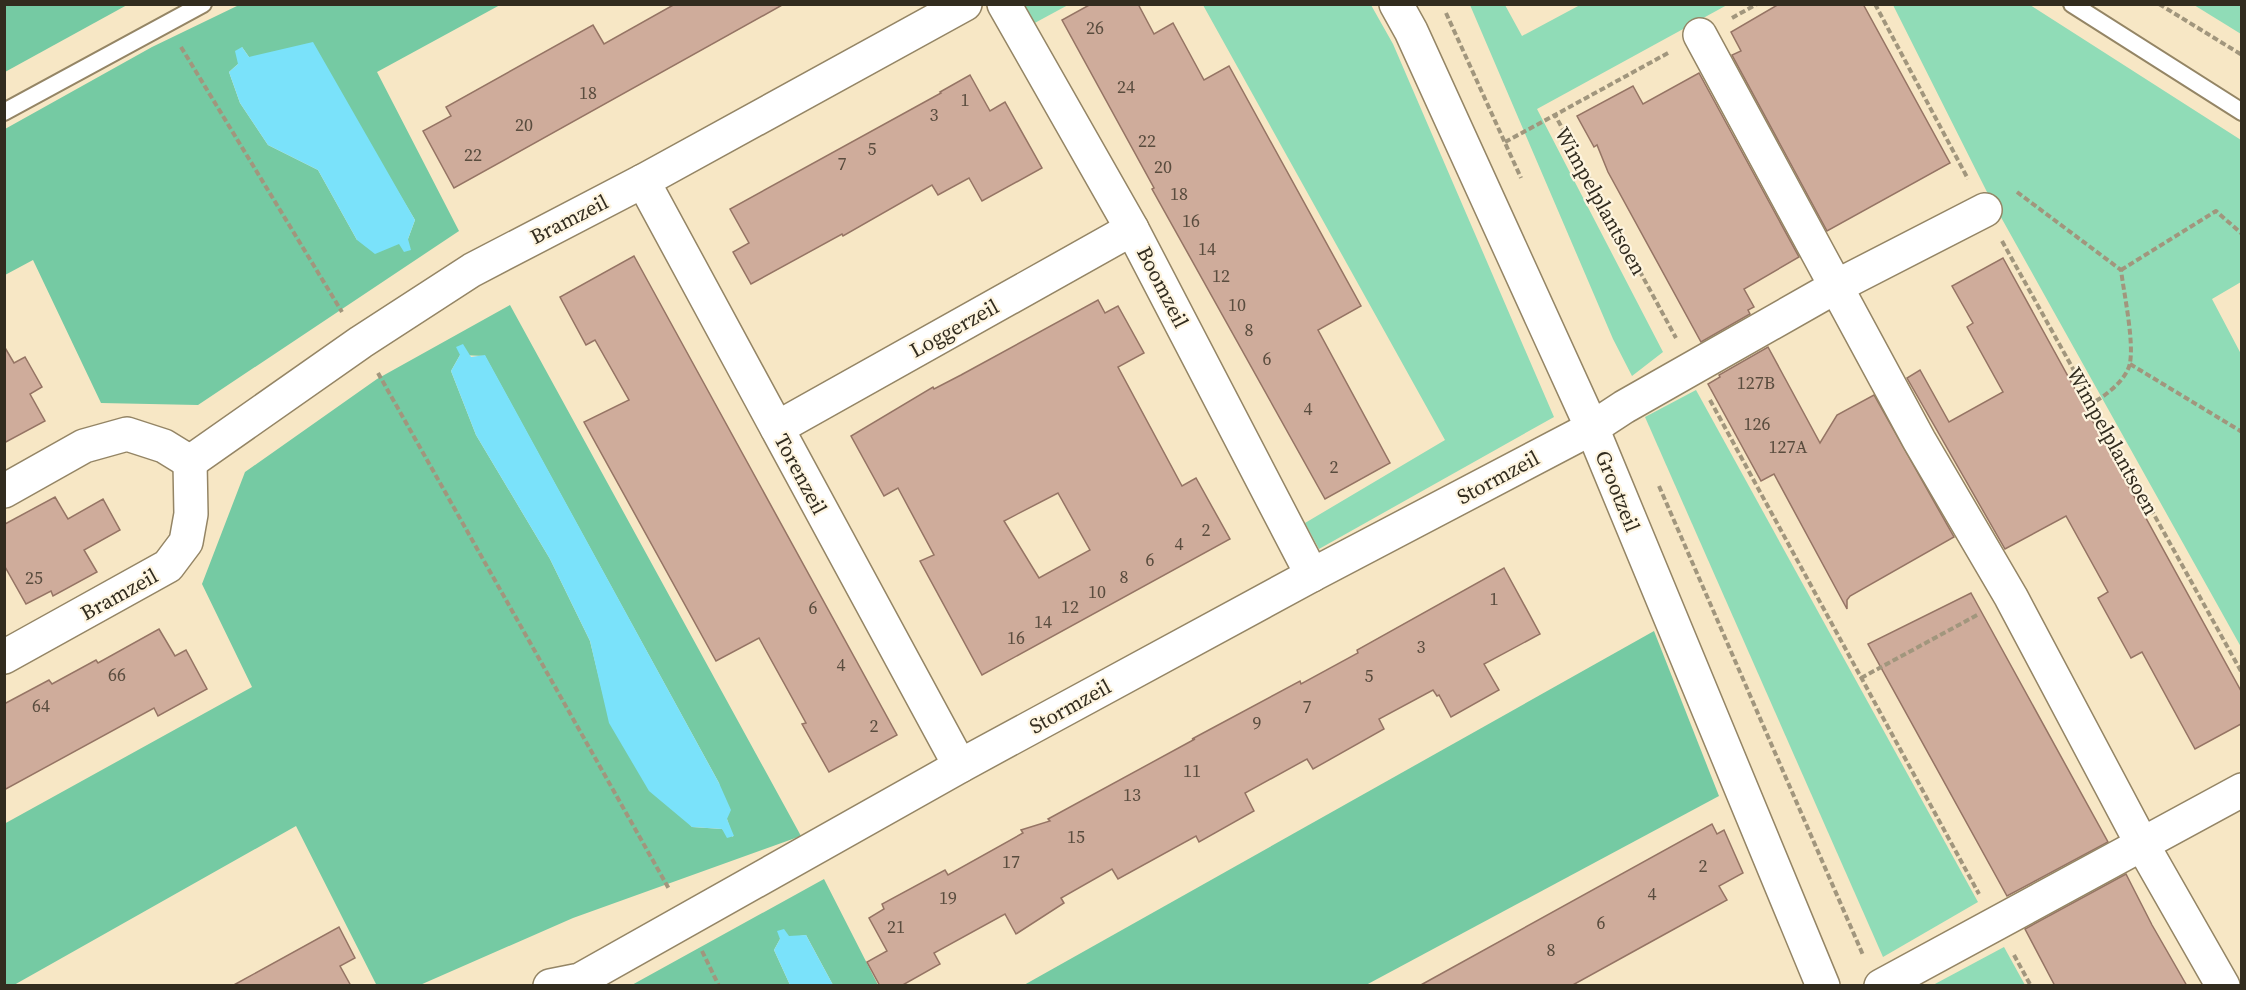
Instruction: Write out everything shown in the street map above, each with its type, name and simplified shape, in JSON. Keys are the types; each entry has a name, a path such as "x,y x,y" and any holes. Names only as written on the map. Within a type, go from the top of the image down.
{"street":[{"name":"Bramzeil","path":"4,657 168,566 186,542 191,514 190,462 361,342 472,270 643,181 965,4"},
{"name":"Boomzeil","path":"1004,4 1132,229 1312,575"},
{"name":"Grootzeil","path":"1396,4 1416,42 1592,428 1823,986"},
{"path":"1700,35 1920,440 2011,597 2142,844 2223,986"},
{"name":"Torenzeil","path":"643,181 960,766"},
{"path":"1592,428 1624,406 1837,286 1985,210"},
{"name":"Loggerzeil","path":"777,428 1132,229"},
{"name":"Stormzeil","path":"550,986 580,980 960,766 1312,575 1592,428"},
{"path":"4,491 84,446 127,434 164,446 190,462"},
{"path":"1881,986 2241,790"}],"lane":[{"path":"4,112 203,4"},
{"path":"2072,4 2241,112"}],"path":[{"name":"Wimpelplantsoen","path":"1757,4 1555,116 2031,986"},
{"name":"Wimpelplantsoen","path":"1875,4 1985,210 2241,673"},
{"path":"2159,4 2241,56"},
{"path":"167,24 361,342 687,921 719,986"},
{"path":"1505,142 1555,116"},
{"path":"1985,210 2017,192 2121,270 2129,330 2130,364 2115,387 2092,403"},
{"path":"2121,270 2216,211 2241,234"},
{"path":"2130,364 2241,432"},
{"path":"1861,678 2011,597"}],"green space":[{"path":"5,4 127,4 127,5 5,72"},
{"path":"239,5 500,5 377,72 459,231 198,405 101,403 33,260 5,275 5,129 152,47","holes":["242,47 249,57 387,173 415,220 408,239 357,240 318,170 268,145 240,103 229,72 238,64"]},
{"path":"1023,5 1068,5 1031,25"},
{"path":"1203,5 1371,5 1393,44 1554,417 1319,549 1305,523 1445,440"},
{"path":"1470,5 1505,5 1522,36 1580,5 1727,5 1537,109 1663,352 1632,376 1613,339"},
{"path":"1893,5 2030,5 2241,140 2241,282 2212,299 2241,354 2241,647 1988,194"},
{"path":"2194,5 2241,5 2241,34"},
{"path":"510,305 801,836 573,918 420,985 377,986 296,826 14,985 5,986 4,824 252,687 202,584 245,472 377,379","holes":["460,355 485,356 719,783 733,837 722,829 692,827 610,723 590,641 550,559 476,435 451,371"]},
{"path":"1696,390 1978,902 1883,957 1645,417"},
{"path":"1654,631 1719,796 1366,985 1024,985"},
{"path":"824,879 878,985 833,985 806,935 780,939 774,950 790,985 630,986"},
{"path":"2004,947 2025,985 1933,985"}],"water":[{"path":"313,42 415,220 408,239 411,250 404,252 399,244 375,254 357,240 318,170 268,145 240,103 229,72 238,64 235,51 242,47 249,57"},
{"path":"463,344 471,357 485,355 719,783 731,810 727,819 734,836 727,838 722,829 692,827 649,791 609,723 590,641 550,559 476,435 451,371 460,355 456,347"},
{"path":"784,929 789,936 806,935 833,985 790,985 774,950 780,939 777,931"}],"building":[{"path":"675,4 784,4 454,188 423,131 451,116 446,107 593,25 604,44"},
{"path":"1091,4 1138,4 1154,34 1173,23 1204,80 1229,66 1361,306 1318,330 1390,463 1325,499 1152,189 1154,188 1062,20"},
{"path":"1779,4 1863,4 1950,163 1827,231 1732,55 1741,51 1731,32"},
{"path":"1699,73 1799,257 1744,289 1754,307 1748,310 1750,314 1701,342 1608,172 1597,145 1594,147 1577,116 1633,86 1643,104"},
{"path":"970,75 990,111 1005,102 1042,168 982,201 969,178 938,195 932,185 843,236 842,234 751,284 733,252 749,243 730,209"},
{"path":"634,256 897,735 829,772 802,724 806,723 759,638 716,661 584,422 629,400 595,340 586,345 560,297"},
{"path":"2003,258 2241,691 2241,724 2195,749 2142,652 2131,658 2098,598 2108,592 2066,516 2005,549 1907,378 1920,370 1949,422 2003,392 1967,327 1973,323 1952,286"},
{"path":"1098,300 1105,313 1118,306 1144,353 1118,367 1182,486 1196,478 1230,539 982,675 920,561 934,555 898,488 884,496 851,436 933,387 934,389","holes":["1058,493 1090,550 1039,578 1004,521"]},
{"path":"4,346 14,363 25,357 42,387 30,394 45,421 4,443"},
{"path":"1768,347 1820,443 1837,415 1874,395 1954,537 1850,596 1847,600 1847,609 1774,474 1761,481 1708,384 1720,377 1719,375"},
{"path":"55,497 68,519 103,499 120,530 84,550 97,572 53,596 51,591 26,604 4,565 5,524"},
{"path":"1504,568 1540,634 1484,664 1499,690 1451,717 1439,695 1437,696 1433,690 1379,719 1384,729 1313,769 1307,759 1245,793 1254,811 1199,842 1196,836 1118,879 1112,869 1061,898 1064,903 1016,934 1005,914 934,953 940,964 901,986 880,986 867,962 887,951 869,918 884,909 882,904 945,870 948,875 1023,833 1021,830 1050,821 1048,819 1195,739 1192,739 1300,681 1301,684 1358,653 1357,650"},
{"path":"1971,593 2108,842 2007,896 1868,644"},
{"path":"159,629 175,656 186,650 207,689 158,716 154,708 4,790 4,704 49,680 52,684 96,660 98,663"},
{"path":"1712,824 1717,834 1724,830 1743,873 1719,886 1727,900 1571,986 1419,986"},
{"path":"2126,874 2187,986 2055,986 2025,929"},
{"path":"339,927 355,958 340,966 351,986 232,986"}]}
